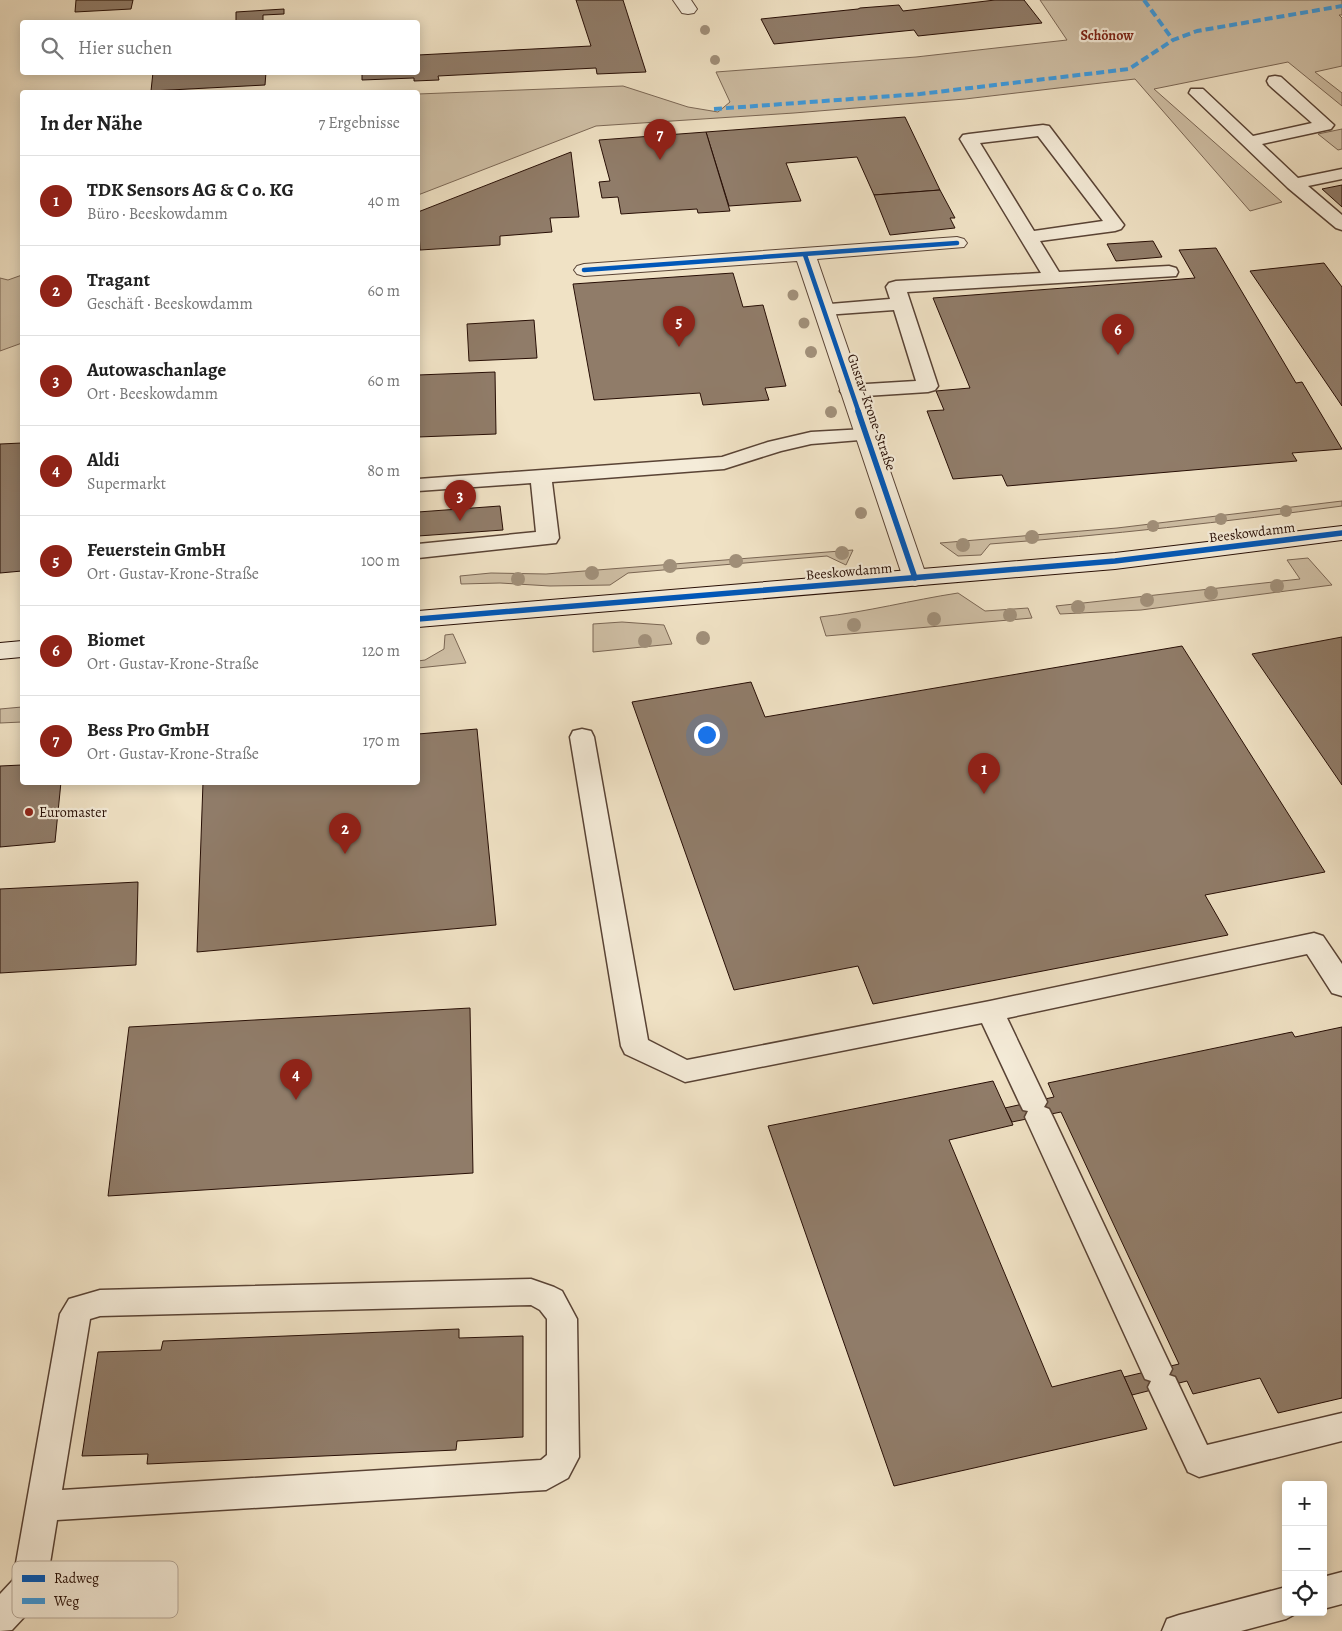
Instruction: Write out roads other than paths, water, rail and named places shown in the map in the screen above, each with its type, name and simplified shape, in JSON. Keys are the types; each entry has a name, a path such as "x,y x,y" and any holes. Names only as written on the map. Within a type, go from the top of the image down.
{"street":[{"path":"584,270 957,243"},
{"name":"Gustav-Krone-Straße","path":"805,254 915,578"},
{"name":"Beeskowdamm","path":"420,619 1116,561 1342,533"},
{"path":"0,651 20,649"}],"lane":[{"path":"1250,142 1325,124 1275,81"},
{"path":"1197,93 1294,184 1342,224"},
{"path":"1028,236 1115,225 1043,130 969,139 1053,278"},
{"path":"1294,184 1342,174"},
{"path":"850,391 928,386 896,287 1169,272"},
{"path":"825,309 902,304"},
{"path":"420,485 724,463 775,446 811,438 865,435"},
{"path":"420,551 548,538 541,476"},
{"path":"582,737 635,1046 685,1071 990,1011 1314,942 1342,986"},
{"path":"990,1011 1199,1462 1342,1426"},
{"path":"34,1561 66,1360 75,1314 80,1308 100,1302 531,1292 547,1296 555,1304 562,1319 563,1457 557,1468 546,1475 43,1506"},
{"path":"1327,1592 1342,1588"},
{"path":"1179,1631 1282,1604"},
{"path":"0,1618 12,1606"}],"place":[{"name":"Bess Pro GmbH","path":"660,160"},
{"name":"Feuerstein GmbH","path":"679,347"},
{"name":"Biomet","path":"1118,355"},
{"name":"Autowaschanlage","path":"460,521"},
{"name":"TDK Sensors AG & C o. KG","path":"984,794"},
{"name":"Euromaster","path":"29,812"},
{"name":"Tragant","path":"345,854"},
{"name":"Aldi","path":"296,1100"}],"district":[{"name":"Schönow","path":"1107,35"}]}
